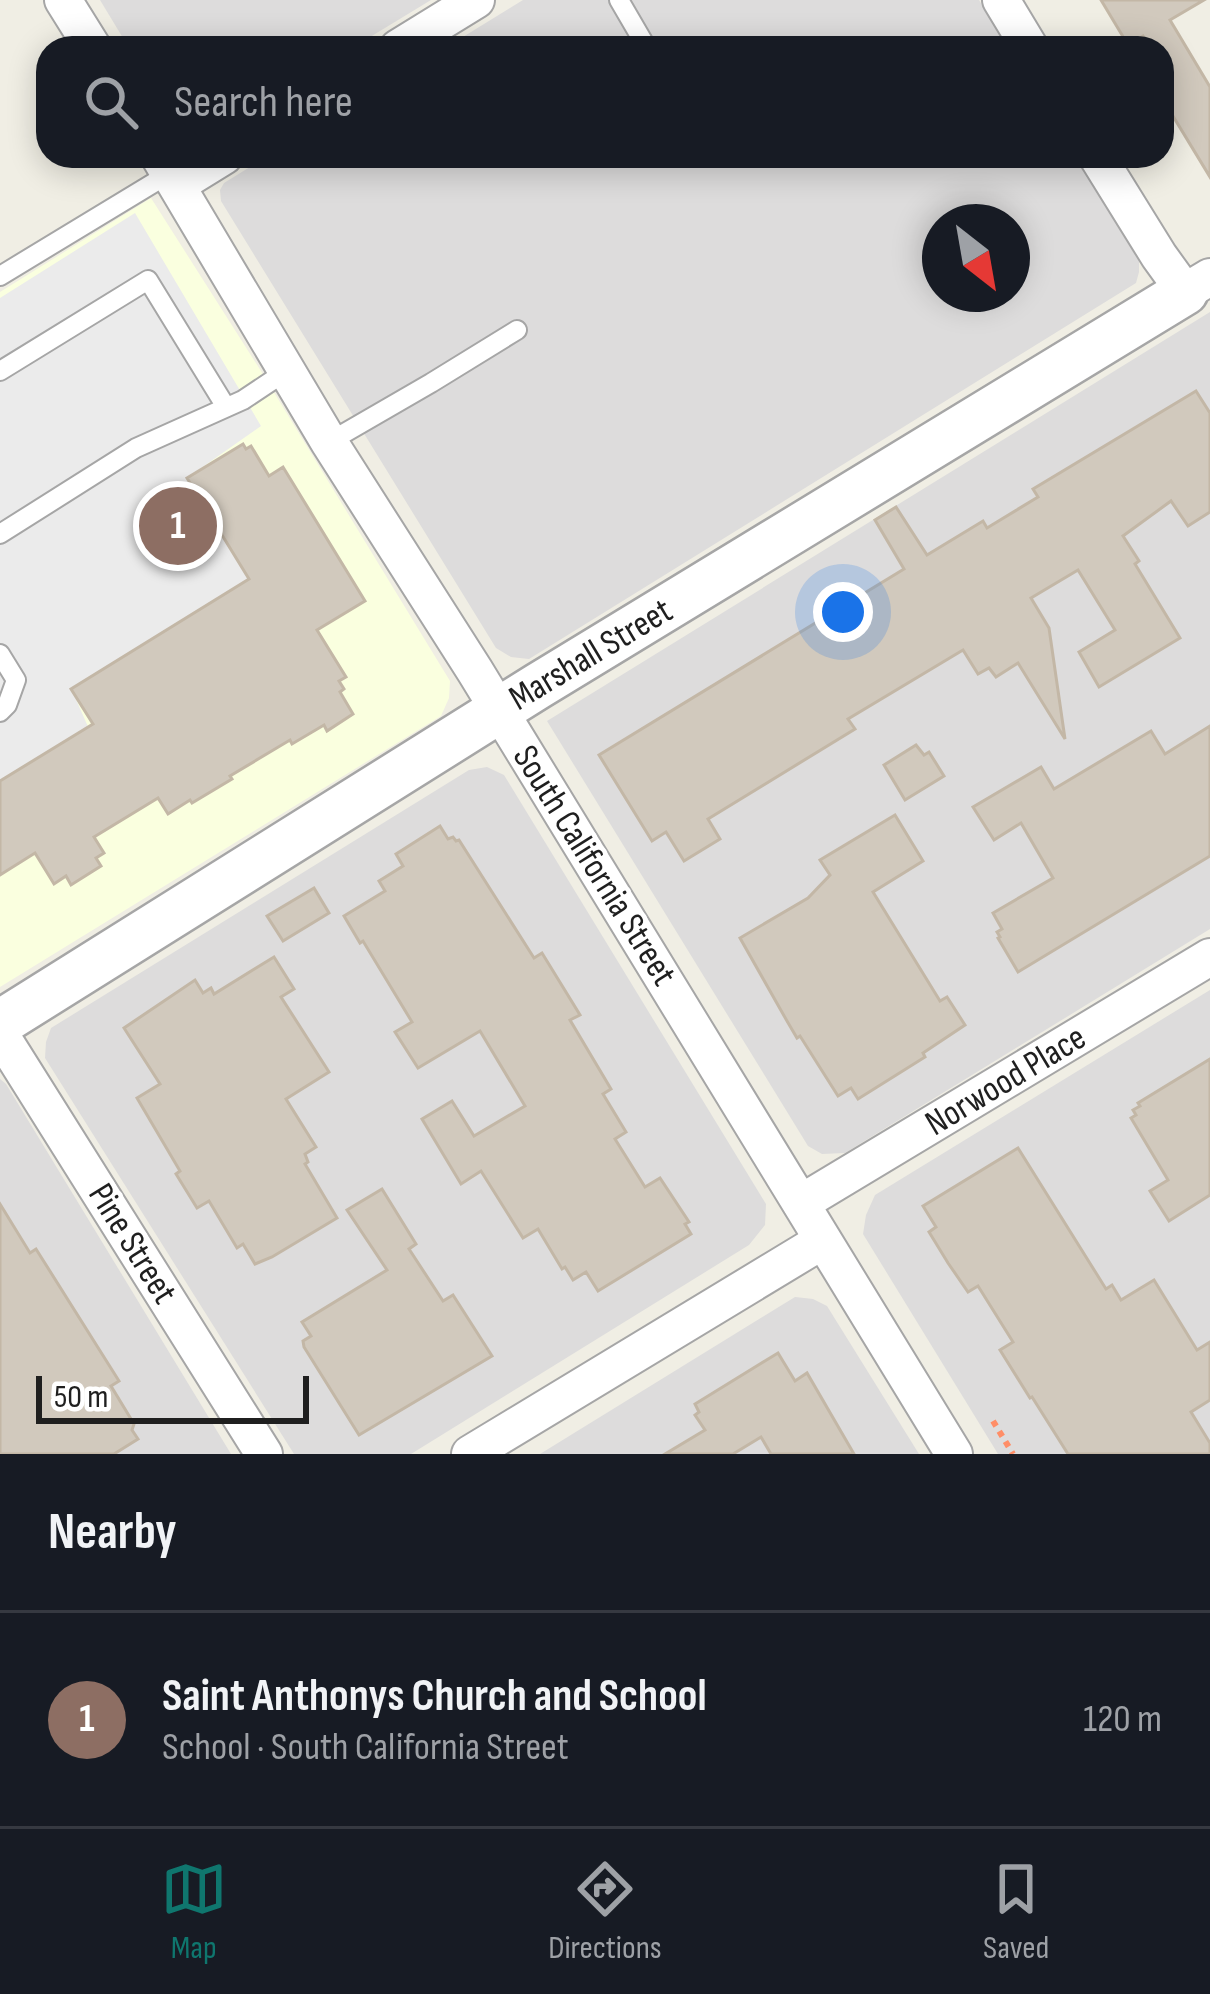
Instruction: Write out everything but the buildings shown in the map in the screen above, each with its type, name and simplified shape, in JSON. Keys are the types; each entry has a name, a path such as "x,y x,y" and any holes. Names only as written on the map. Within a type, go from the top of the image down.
{"street":[{"path":"63,0 86,36"},
{"path":"418,36 476,0"},
{"path":"1000,0 1022,36"},
{"path":"1106,168 1197,285"},
{"name":"South California Street","path":"169,171 329,442 954,1454"},
{"name":"Marshall Street","path":"0,1023 499,711 1197,285"},
{"name":"Norwood Place","path":"801,1204 1210,956"},
{"name":"Pine Street","path":"0,1034 264,1454"},
{"path":"470,1454 822,1240"}],"lane":[{"path":"619,0 640,36"},
{"path":"0,276 169,171"},
{"path":"0,371 148,280 226,407"},
{"path":"329,442 517,330"},
{"path":"0,534 136,448 243,400 288,370"},
{"path":"0,654 16,680 0,712"}],"path":[{"path":"993,1421 1013,1454"}],"shaded area":[{"path":"100,0 431,0 372,36 122,36"},
{"path":"523,0 979,0 1001,36 464,36"},
{"path":"248,168 1082,168 1139,261 1139,272 1136,283 529,659 511,657 496,648 221,201 224,183"},
{"path":"151,198 450,681 449,698 441,716 0,987 0,292"},
{"path":"135,213 261,426 187,478 249,579 71,688 89,729 0,784 0,298"},
{"path":"1210,312 1210,929 845,1153 822,1154 808,1146 547,721"},
{"path":"487,767 504,775 766,1204 765,1225 749,1245 411,1454 294,1454 45,1058 46,1042 51,1028 469,770"},
{"path":"1210,990 1210,1454 998,1454 863,1234 875,1195"},
{"path":"0,1079 6,1084 231,1454 0,1454"},
{"path":"795,1297 827,1306 919,1454 540,1454"}],"place":[{"name":"Saint Anthonys Church and School","path":"178,526"}]}
